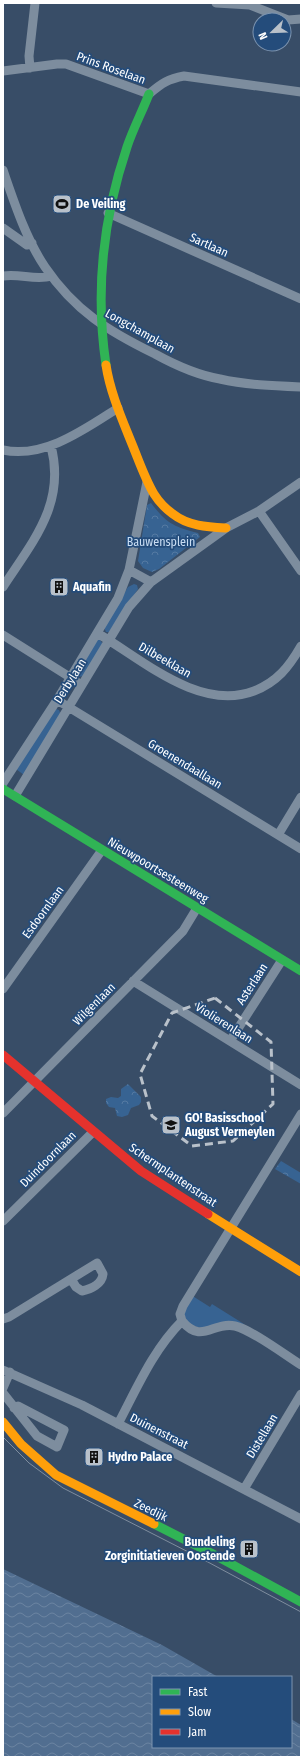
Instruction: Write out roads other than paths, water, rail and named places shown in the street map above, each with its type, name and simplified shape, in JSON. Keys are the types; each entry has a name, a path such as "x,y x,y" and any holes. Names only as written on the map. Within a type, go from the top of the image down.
{"street":[{"path":"30,68 29,56 34,3"},
{"path":"216,3 250,4 288,20 301,18"},
{"name":"Prins Roselaan","path":"3,71 66,64 149,94 164,82 184,76 301,92"},
{"path":"149,94 127,146 108,213 103,246 100,325 107,371 118,408 147,482 161,506 174,516 188,522 208,528 226,528"},
{"name":"Longchamplaan","path":"3,170 15,204 32,243 51,276 65,294 100,325 143,349 195,372 220,380 301,387"},
{"name":"Sartlaan","path":"108,213 301,298"},
{"path":"3,228 27,245 32,243"},
{"path":"3,276 12,275 44,278 51,276"},
{"path":"3,450 29,450 51,446 84,430 118,408"},
{"path":"3,587 47,517 55,484 55,462 51,446"},
{"path":"147,482 128,570 151,582 226,528 259,511 301,482"},
{"path":"259,511 301,571"},
{"name":"Derbylaan","path":"3,783 57,700 97,634 118,598 128,570"},
{"name":"Derbylaan","path":"7,793 69,707 129,608 151,582"},
{"name":"Dilbeeklaan","path":"97,634 185,686 208,694 224,696 245,694 264,687 282,674 301,646"},
{"path":"3,635 82,685"},
{"name":"Groenendaallaan","path":"57,700 301,849"},
{"name":"Nieuwpoortsesteenweg","path":"7,793 301,971"},
{"path":"278,835 301,797"},
{"name":"Esdoornlaan","path":"3,989 102,850"},
{"name":"Wilgenlaan","path":"3,1113 183,932 197,908"},
{"name":"Asterlaan","path":"230,1041 282,960"},
{"name":"Violierenlaan","path":"134,981 301,1085"},
{"name":"Schermplantenstraat","path":"3,1055 141,1171 301,1272"},
{"path":"301,1114 230,1228 183,1306 180,1314 182,1321 187,1327 196,1332 210,1331 227,1325 243,1329 301,1365"},
{"name":"Duindoornlaan","path":"3,1221 93,1132"},
{"path":"3,1319 9,1317 71,1279"},
{"path":"118,1424 152,1360 165,1340 182,1321"},
{"path":"3,1388 6,1371"},
{"name":"Duinenstraat","path":"6,1371 82,1405 301,1519"},
{"path":"3,1393 14,1408 37,1436 57,1448 64,1430 18,1406 14,1408"},
{"name":"Distellaan","path":"244,1489 301,1394"},
{"name":"Zeedijk","path":"3,1422 35,1458 56,1475 73,1485 206,1551 301,1602"}],"water":[{"path":"3,1569 162,1645 216,1676 152,1676 152,1748 292,1748 292,1720 301,1725 301,1757 3,1757"}],"tram line":[{"path":"3,1437 29,1463 63,1488 206,1561 301,1612"}],"place":[{"name":"De Veiling","path":"62,204"},
{"name":"Aquafin","path":"59,587"},
{"name":"GO! Basisschool August Vermeylen","path":"171,1125"},
{"name":"Hydro Palace","path":"94,1457"},
{"name":"Bundeling Zorginitiatieven Oostende","path":"249,1549"}],"park label":[{"name":"Bauwensplein","path":"161,542"}]}
